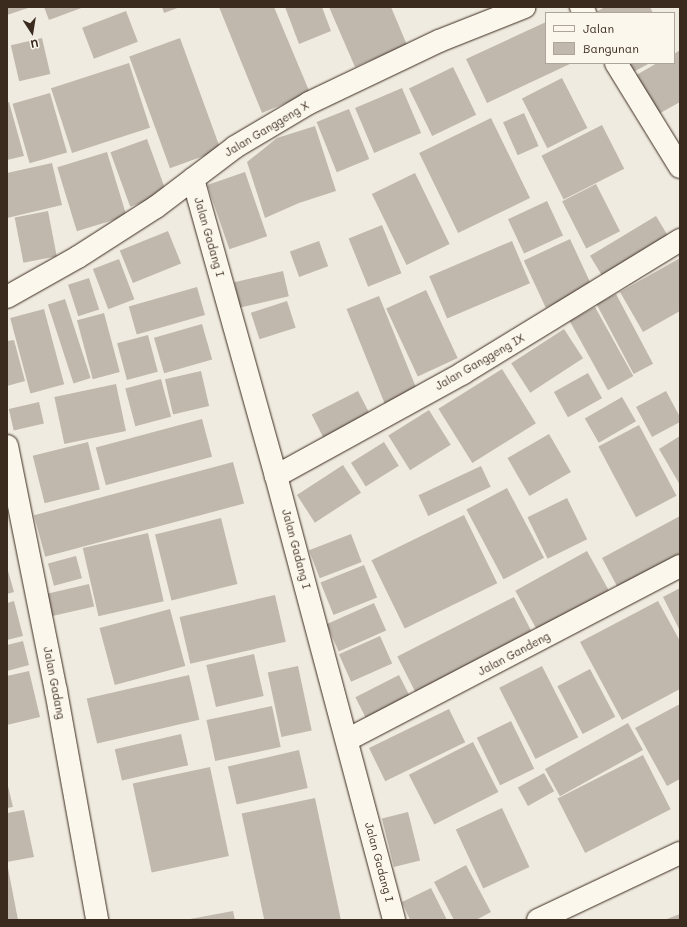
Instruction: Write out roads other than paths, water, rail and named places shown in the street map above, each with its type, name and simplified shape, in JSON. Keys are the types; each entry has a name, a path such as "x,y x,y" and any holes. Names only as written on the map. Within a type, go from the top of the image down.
{"street":[{"name":"Jalan Ganggeng X","path":"7,297 78,257 156,207 235,147 309,103 439,41 525,7"},
{"path":"617,64 680,167"},
{"name":"Jalan Gadang I","path":"193,179 276,476 394,920"},
{"name":"Jalan Ganggeng IX","path":"276,476 470,369 680,240"},
{"name":"Jalan Gadang","path":"8,460 56,691 98,920"},
{"name":"Jalan Gandeng","path":"347,740 680,566"},
{"path":"538,920 680,853"}]}
